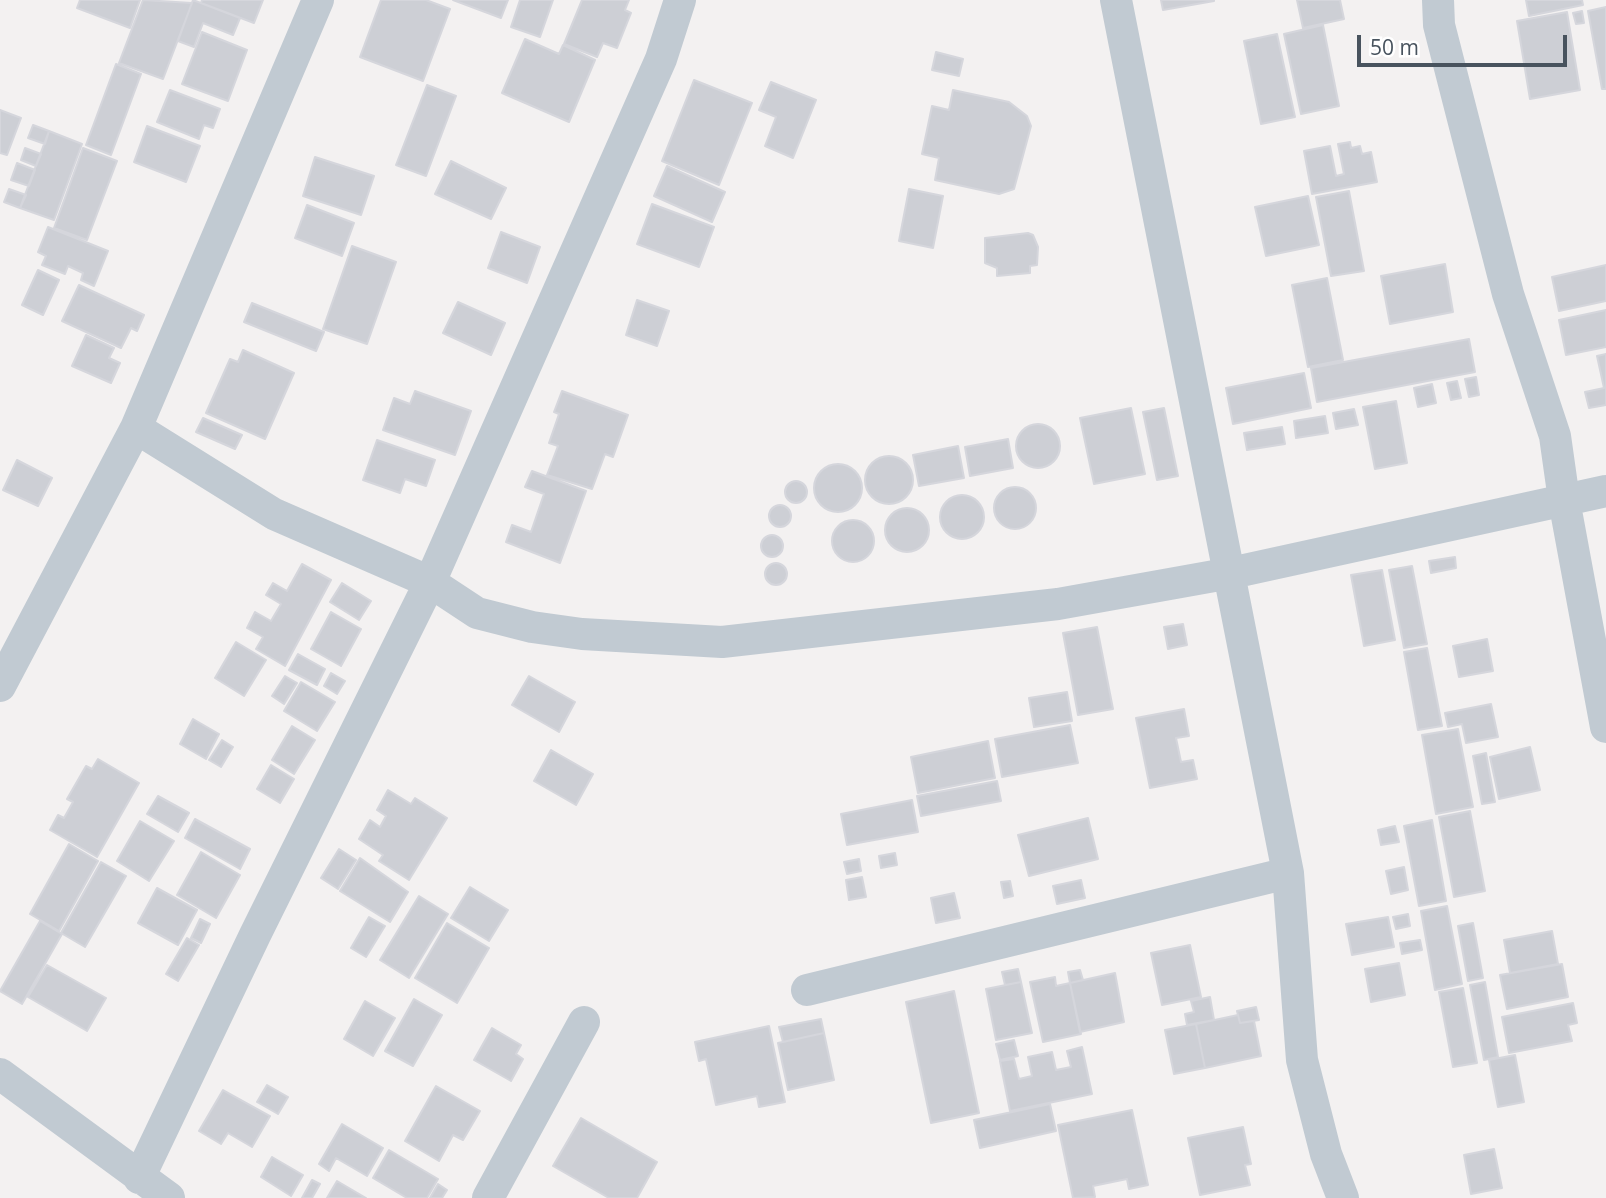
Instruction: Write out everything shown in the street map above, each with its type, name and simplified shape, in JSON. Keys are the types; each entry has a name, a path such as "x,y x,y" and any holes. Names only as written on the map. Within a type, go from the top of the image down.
{"street":[{"path":"0,686 136,428 318,0"},
{"path":"139,1178 255,934 430,582 661,59 680,0"},
{"path":"1116,0 1288,873 1302,1060 1326,1154 1343,1198"},
{"path":"1438,0 1439,26 1504,281 1555,436 1564,500 1606,727"},
{"path":"136,428 274,514 430,582 477,613 532,627 582,634 722,642 1058,604 1231,573 1606,491"},
{"path":"807,990 1288,873"},
{"path":"488,1198 584,1022"},
{"path":"0,1074 169,1198"}],"building":[{"path":"80,0 140,0 130,28 77,8"},
{"path":"143,0 192,3 163,79 119,63"},
{"path":"193,0 240,18 233,35 203,23 194,47 178,41"},
{"path":"202,0 263,0 254,23 201,3"},
{"path":"381,0 426,0 450,9 423,81 360,57"},
{"path":"453,0 508,0 501,18"},
{"path":"520,0 553,0 540,37 511,27"},
{"path":"582,0 629,0 625,10 631,13 617,48 603,43 597,57 564,44"},
{"path":"1161,0 1214,0 1214,1 1163,10"},
{"path":"1297,0 1340,0 1344,19 1303,28"},
{"path":"1526,0 1582,0 1583,5 1529,16"},
{"path":"1606,7 1606,89 1602,89 1588,11"},
{"path":"1582,11 1584,23 1576,24 1573,13"},
{"path":"1567,12 1580,90 1530,99 1517,21"},
{"path":"1323,25 1339,106 1301,114 1284,34"},
{"path":"202,32 247,50 228,101 182,84"},
{"path":"1277,34 1295,117 1261,124 1244,41"},
{"path":"525,39 559,54 563,45 595,60 569,122 502,93"},
{"path":"936,52 963,59 959,76 932,70"},
{"path":"116,64 141,74 111,155 86,145"},
{"path":"694,80 752,103 719,185 662,161"},
{"path":"771,82 816,100 793,158 765,146 776,117 759,110"},
{"path":"427,85 456,96 426,176 396,165"},
{"path":"170,90 220,109 213,128 204,125 199,139 157,122"},
{"path":"953,90 1009,102 1027,116 1031,126 1014,189 999,194 935,180 939,158 922,154 932,106 949,110"},
{"path":"0,110 21,118 7,155 0,153"},
{"path":"33,125 49,131 45,144 28,138"},
{"path":"147,126 200,146 186,182 134,162"},
{"path":"49,131 82,144 54,220 20,208"},
{"path":"1350,142 1351,148 1360,146 1362,154 1371,152 1377,182 1312,194 1304,151 1330,146 1336,176 1344,174 1338,144"},
{"path":"25,148 41,154 36,166 21,160"},
{"path":"83,148 117,161 87,240 54,228"},
{"path":"315,157 374,176 361,215 303,196"},
{"path":"451,161 506,188 491,219 435,194"},
{"path":"17,163 35,170 29,186 11,180"},
{"path":"667,166 725,192 712,222 654,196"},
{"path":"9,189 26,195 20,208 4,202"},
{"path":"909,189 943,196 933,248 899,241"},
{"path":"1349,191 1364,271 1331,276 1316,197"},
{"path":"1308,196 1319,245 1266,256 1255,207"},
{"path":"652,204 714,227 699,267 637,244"},
{"path":"307,205 354,223 342,256 295,238"},
{"path":"48,227 108,251 94,286 81,280 83,273 68,266 65,274 42,265 46,256 38,252"},
{"path":"501,232 540,247 527,283 488,268"},
{"path":"1028,233 1033,235 1038,247 1037,265 1030,266 1030,273 997,276 997,268 985,263 985,238"},
{"path":"352,246 396,262 367,344 323,329"},
{"path":"1445,264 1453,312 1390,324 1381,276"},
{"path":"1606,265 1606,301 1559,311 1552,277"},
{"path":"38,270 59,280 43,315 22,305"},
{"path":"1327,278 1343,360 1308,367 1292,285"},
{"path":"79,285 144,315 137,331 131,328 121,348 62,321"},
{"path":"637,300 669,311 657,346 626,335"},
{"path":"458,302 505,323 491,355 443,333"},
{"path":"252,303 324,332 316,351 244,322"},
{"path":"1606,310 1606,347 1566,355 1559,320"},
{"path":"86,335 114,348 109,358 120,363 111,383 72,366"},
{"path":"1469,339 1475,372 1317,402 1311,368"},
{"path":"243,350 294,373 265,439 206,413 230,359 238,362"},
{"path":"1606,354 1606,405 1589,408 1585,392 1604,388 1597,356"},
{"path":"1304,373 1311,408 1233,424 1226,388"},
{"path":"1476,377 1479,395 1469,397 1465,379"},
{"path":"1457,381 1461,398 1451,400 1447,383"},
{"path":"1432,384 1436,403 1418,407 1414,388"},
{"path":"415,391 471,411 455,455 383,430 394,398 410,404"},
{"path":"562,391 628,415 613,457 605,454 592,489 547,475 558,446 549,443 559,414 554,412"},
{"path":"1396,401 1407,463 1375,469 1363,407"},
{"path":"1131,408 1145,474 1094,484 1080,418"},
{"path":"1164,408 1178,476 1157,480 1143,412"},
{"path":"1354,409 1358,425 1336,429 1333,413"},
{"path":"1325,416 1328,433 1296,438 1294,421"},
{"path":"203,418 242,435 235,449 196,432"},
{"path":"1038,424 1047,425 1054,430 1059,437 1059,455 1054,462 1047,467 1038,468 1029,467 1022,462 1017,455 1016,446 1017,437 1022,430 1029,425"},
{"path":"1282,427 1285,444 1247,450 1244,433"},
{"path":"1008,439 1013,468 970,476 965,447"},
{"path":"377,440 435,460 426,486 405,479 400,493 363,480"},
{"path":"958,446 964,478 919,486 913,455"},
{"path":"889,456 906,463 913,480 906,497 889,504 872,497 865,480 872,463"},
{"path":"17,460 52,478 38,506 3,490"},
{"path":"838,464 855,471 862,488 855,505 838,512 821,505 814,488 821,471"},
{"path":"532,471 586,491 560,563 506,542 512,525 531,532 544,494 525,487"},
{"path":"792,481 800,481 807,488 807,496 800,503 792,503 785,496 785,488"},
{"path":"1015,487 1030,493 1036,508 1030,523 1015,529 1000,523 994,508 1000,493"},
{"path":"962,495 971,496 978,501 983,508 983,526 978,533 971,538 962,539 953,538 946,533 941,526 940,517 941,508 946,501 953,496"},
{"path":"776,505 784,505 791,512 791,520 784,527 776,527 769,520 769,512"},
{"path":"907,508 922,515 929,530 922,545 907,552 892,545 885,530 892,515"},
{"path":"853,520 868,526 874,541 868,556 853,562 838,556 832,541 838,526"},
{"path":"768,535 776,535 783,542 783,550 776,557 768,557 761,550 761,542"},
{"path":"1455,557 1456,568 1431,573 1429,561"},
{"path":"776,563 784,566 787,574 784,582 776,585 768,582 765,574 768,566"},
{"path":"302,564 331,580 285,666 256,649 263,637 247,628 255,612 271,621 281,604 266,595 273,583 287,591"},
{"path":"1412,566 1427,644 1404,648 1389,570"},
{"path":"1382,570 1395,640 1364,646 1351,575"},
{"path":"342,583 371,601 359,620 330,602"},
{"path":"331,612 361,629 341,666 311,649"},
{"path":"1183,624 1187,645 1168,649 1164,627"},
{"path":"1097,627 1113,709 1078,715 1063,633"},
{"path":"1487,639 1493,671 1459,677 1453,646"},
{"path":"236,642 266,660 244,696 215,678"},
{"path":"1427,648 1442,726 1418,730 1404,652"},
{"path":"298,654 325,669 317,685 289,670"},
{"path":"331,673 345,681 337,694 324,686"},
{"path":"285,676 297,683 284,704 272,696"},
{"path":"529,676 575,702 559,732 512,705"},
{"path":"301,682 335,702 317,731 284,711"},
{"path":"1067,692 1072,721 1034,727 1029,698"},
{"path":"1491,704 1498,737 1466,743 1462,724 1448,727 1445,713"},
{"path":"1184,709 1189,736 1176,738 1181,762 1193,760 1197,779 1150,788 1136,718"},
{"path":"193,719 219,734 206,759 180,744"},
{"path":"1070,725 1078,763 1002,777 995,739"},
{"path":"292,726 315,740 294,774 272,760"},
{"path":"1458,729 1473,807 1436,814 1422,735"},
{"path":"222,740 233,747 221,767 209,760"},
{"path":"988,741 995,778 918,793 911,757"},
{"path":"1530,747 1540,790 1499,799 1490,757"},
{"path":"551,750 593,774 576,805 534,781"},
{"path":"1486,753 1495,802 1482,804 1473,756"},
{"path":"98,759 139,783 97,857 50,830 58,815 64,818 73,802 67,799 86,766 92,769"},
{"path":"271,765 294,779 280,803 257,789"},
{"path":"997,781 1001,801 921,816 917,796"},
{"path":"388,790 411,804 415,798 447,818 409,880 379,861 383,855 359,839 370,820 380,827 386,816 377,810"},
{"path":"158,796 189,813 178,832 147,814"},
{"path":"912,800 918,832 847,845 841,814"},
{"path":"1470,811 1485,891 1454,897 1439,817"},
{"path":"1088,818 1098,859 1029,876 1018,835"},
{"path":"195,819 250,849 240,869 185,838"},
{"path":"1432,820 1446,901 1419,906 1404,826"},
{"path":"140,821 174,841 149,881 117,861"},
{"path":"1395,826 1399,842 1381,845 1378,830"},
{"path":"69,844 98,861 59,931 30,914"},
{"path":"339,849 356,860 338,889 321,878"},
{"path":"201,852 240,875 216,918 177,895"},
{"path":"895,853 897,865 881,868 879,856"},
{"path":"360,858 408,892 390,922 340,891"},
{"path":"859,859 861,871 847,874 844,862"},
{"path":"101,862 126,876 85,947 61,933"},
{"path":"1404,867 1408,890 1391,894 1386,871"},
{"path":"862,877 866,897 849,900 846,880"},
{"path":"1081,880 1085,898 1057,904 1053,886"},
{"path":"1010,881 1013,896 1004,898 1001,882"},
{"path":"470,887 508,910 489,941 451,918"},
{"path":"157,888 197,910 178,945 138,923"},
{"path":"954,893 960,918 936,923 931,898"},
{"path":"419,896 448,914 409,978 380,960"},
{"path":"1447,906 1462,984 1435,990 1421,911"},
{"path":"1408,914 1410,926 1396,929 1393,917"},
{"path":"369,917 385,926 366,957 351,948"},
{"path":"1388,917 1394,947 1352,955 1346,924"},
{"path":"200,919 210,924 201,943 191,938"},
{"path":"40,921 62,934 22,1004 0,991"},
{"path":"447,923 489,948 457,1003 415,978"},
{"path":"1473,923 1483,978 1468,981 1458,926"},
{"path":"1552,931 1558,964 1510,973 1504,940"},
{"path":"187,938 199,945 178,981 166,974"},
{"path":"1420,940 1422,950 1402,954 1400,943"},
{"path":"1190,945 1201,997 1162,1005 1151,953"},
{"path":"1399,963 1405,995 1371,1002 1365,969"},
{"path":"1562,964 1568,997 1507,1009 1500,975"},
{"path":"47,965 106,998 87,1031 28,997"},
{"path":"1018,969 1021,982 1005,985 1002,972"},
{"path":"1080,970 1083,980 1070,983 1068,972"},
{"path":"1115,973 1124,1022 1080,1032 1070,983"},
{"path":"1055,977 1056,986 1070,983 1081,1034 1043,1042 1030,982"},
{"path":"1021,982 1032,1033 996,1040 986,989"},
{"path":"1485,982 1498,1057 1484,1060 1470,985"},
{"path":"1463,988 1477,1063 1453,1067 1439,992"},
{"path":"954,991 979,1113 931,1123 906,1002"},
{"path":"1210,997 1214,1020 1187,1025 1185,1014 1194,1012 1191,1001"},
{"path":"414,999 442,1015 413,1066 385,1051"},
{"path":"365,1001 395,1018 373,1056 344,1039"},
{"path":"1573,1003 1577,1023 1568,1025 1572,1041 1509,1053 1502,1017"},
{"path":"1256,1007 1259,1020 1240,1023 1237,1011"},
{"path":"1238,1015 1240,1023 1254,1021 1261,1056 1205,1068 1196,1024"},
{"path":"821,1019 824,1033 783,1042 779,1027"},
{"path":"1196,1024 1205,1068 1174,1074 1165,1030"},
{"path":"769,1026 785,1102 759,1107 757,1096 716,1105 706,1059 699,1061 695,1042"},
{"path":"492,1028 521,1045 516,1054 523,1059 511,1081 474,1060"},
{"path":"824,1033 834,1080 788,1090 778,1043"},
{"path":"1014,1040 1018,1056 1000,1060 996,1044"},
{"path":"1082,1047 1092,1094 1010,1111 1000,1061 1014,1059 1019,1079 1032,1076 1028,1057 1052,1052 1056,1070 1071,1067 1067,1051"},
{"path":"1515,1055 1524,1102 1498,1107 1489,1060"},
{"path":"267,1085 288,1097 278,1114 257,1102"},
{"path":"436,1086 480,1111 463,1140 453,1135 439,1161 405,1141"},
{"path":"223,1090 270,1116 252,1147 228,1133 221,1144 199,1131"},
{"path":"1050,1104 1056,1131 980,1148 974,1120"},
{"path":"1132,1110 1148,1185 1129,1189 1127,1179 1093,1186 1095,1197 1073,1198 1058,1125"},
{"path":"581,1118 657,1162 637,1198 609,1198 553,1166"},
{"path":"342,1124 383,1148 367,1176 336,1158 329,1171 319,1164"},
{"path":"1243,1127 1251,1164 1245,1165 1250,1185 1200,1195 1188,1138"},
{"path":"1494,1149 1502,1188 1471,1194 1464,1155"},
{"path":"389,1150 438,1179 427,1198 407,1198 373,1178"},
{"path":"272,1157 303,1175 291,1196 261,1177"},
{"path":"312,1180 320,1184 312,1198 302,1198"},
{"path":"337,1181 366,1198 327,1198"},
{"path":"438,1184 447,1190 442,1198 430,1198"}]}
